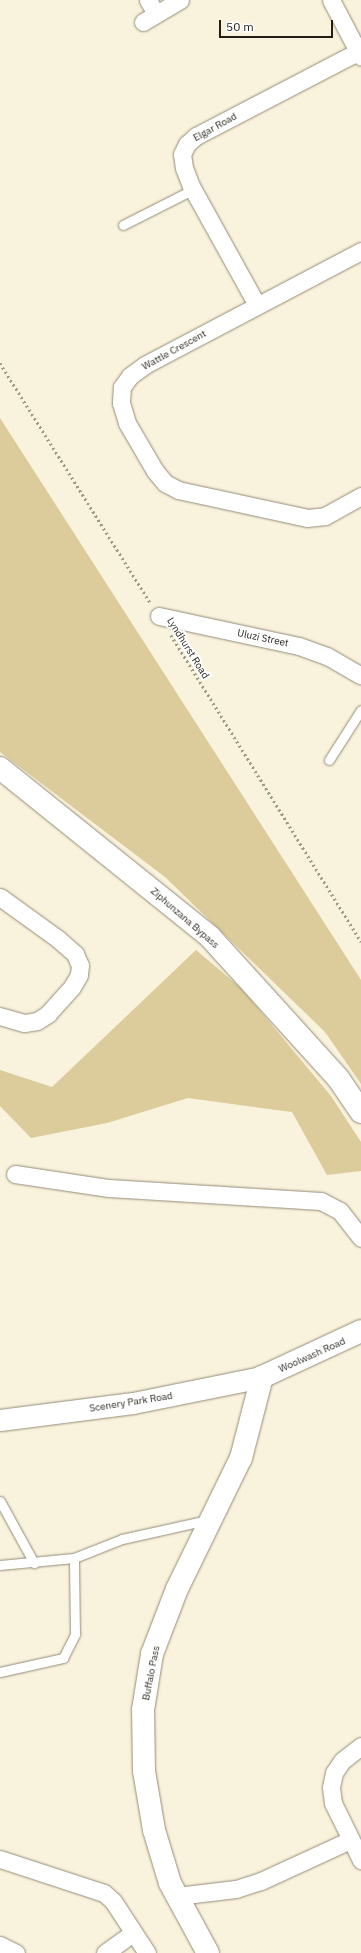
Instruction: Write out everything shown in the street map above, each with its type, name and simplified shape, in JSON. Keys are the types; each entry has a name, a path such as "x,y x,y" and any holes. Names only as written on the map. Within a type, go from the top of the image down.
{"main road":[{"name":"Ziphunzana Bypass","path":"0,768 210,937 338,1078 361,1112"},
{"name":"Woolwash Road","path":"262,1377 361,1331"},
{"name":"Buffalo Pass","path":"208,1953 176,1896 154,1830 144,1771 143,1710 152,1654 177,1589 241,1458 262,1377"}],"street":[{"path":"149,12 180,0"},
{"path":"331,0 360,53"},
{"name":"Elgar Road","path":"257,305 192,190 184,168 182,154 187,144 196,136 360,53"},
{"name":"Wattle Crescent","path":"361,251 257,305 130,376 122,387 121,398 127,423 155,471 165,483 178,490 307,518 325,516 361,496"},
{"name":"Uluzi Street","path":"159,616 299,646 327,656 361,676"},
{"path":"0,897 58,939 75,954 80,965 79,975 72,987 48,1014 37,1021 24,1023 0,1016"},
{"path":"15,1174 109,1188 321,1201 340,1211 361,1238"},
{"name":"Scenery Park Road","path":"0,1420 133,1403 262,1377"},
{"path":"361,1746 342,1761 334,1773 331,1787 333,1803 361,1860"},
{"path":"176,1896 236,1889 261,1881 350,1840"},
{"path":"0,1859 104,1893 113,1901 147,1953"},
{"path":"105,1953 133,1933"},
{"path":"0,1945 16,1953"}],"lane":[{"path":"123,225 192,190"},
{"path":"329,760 361,710"},
{"path":"0,1501 34,1563"},
{"path":"0,1565 34,1563 74,1558 122,1539 212,1520"},
{"path":"0,1672 63,1658 75,1634 74,1558"}],"path":[{"name":"Lyndhurst Road","path":"0,363 361,942"}],"shaded area":[{"path":"0,418 361,980 361,1084 325,1032 165,877 0,752"},
{"path":"196,950 241,988 331,1096 361,1142 361,1171 327,1175 292,1112 188,1098 107,1123 31,1138 0,1106 0,1070 52,1087"}]}
